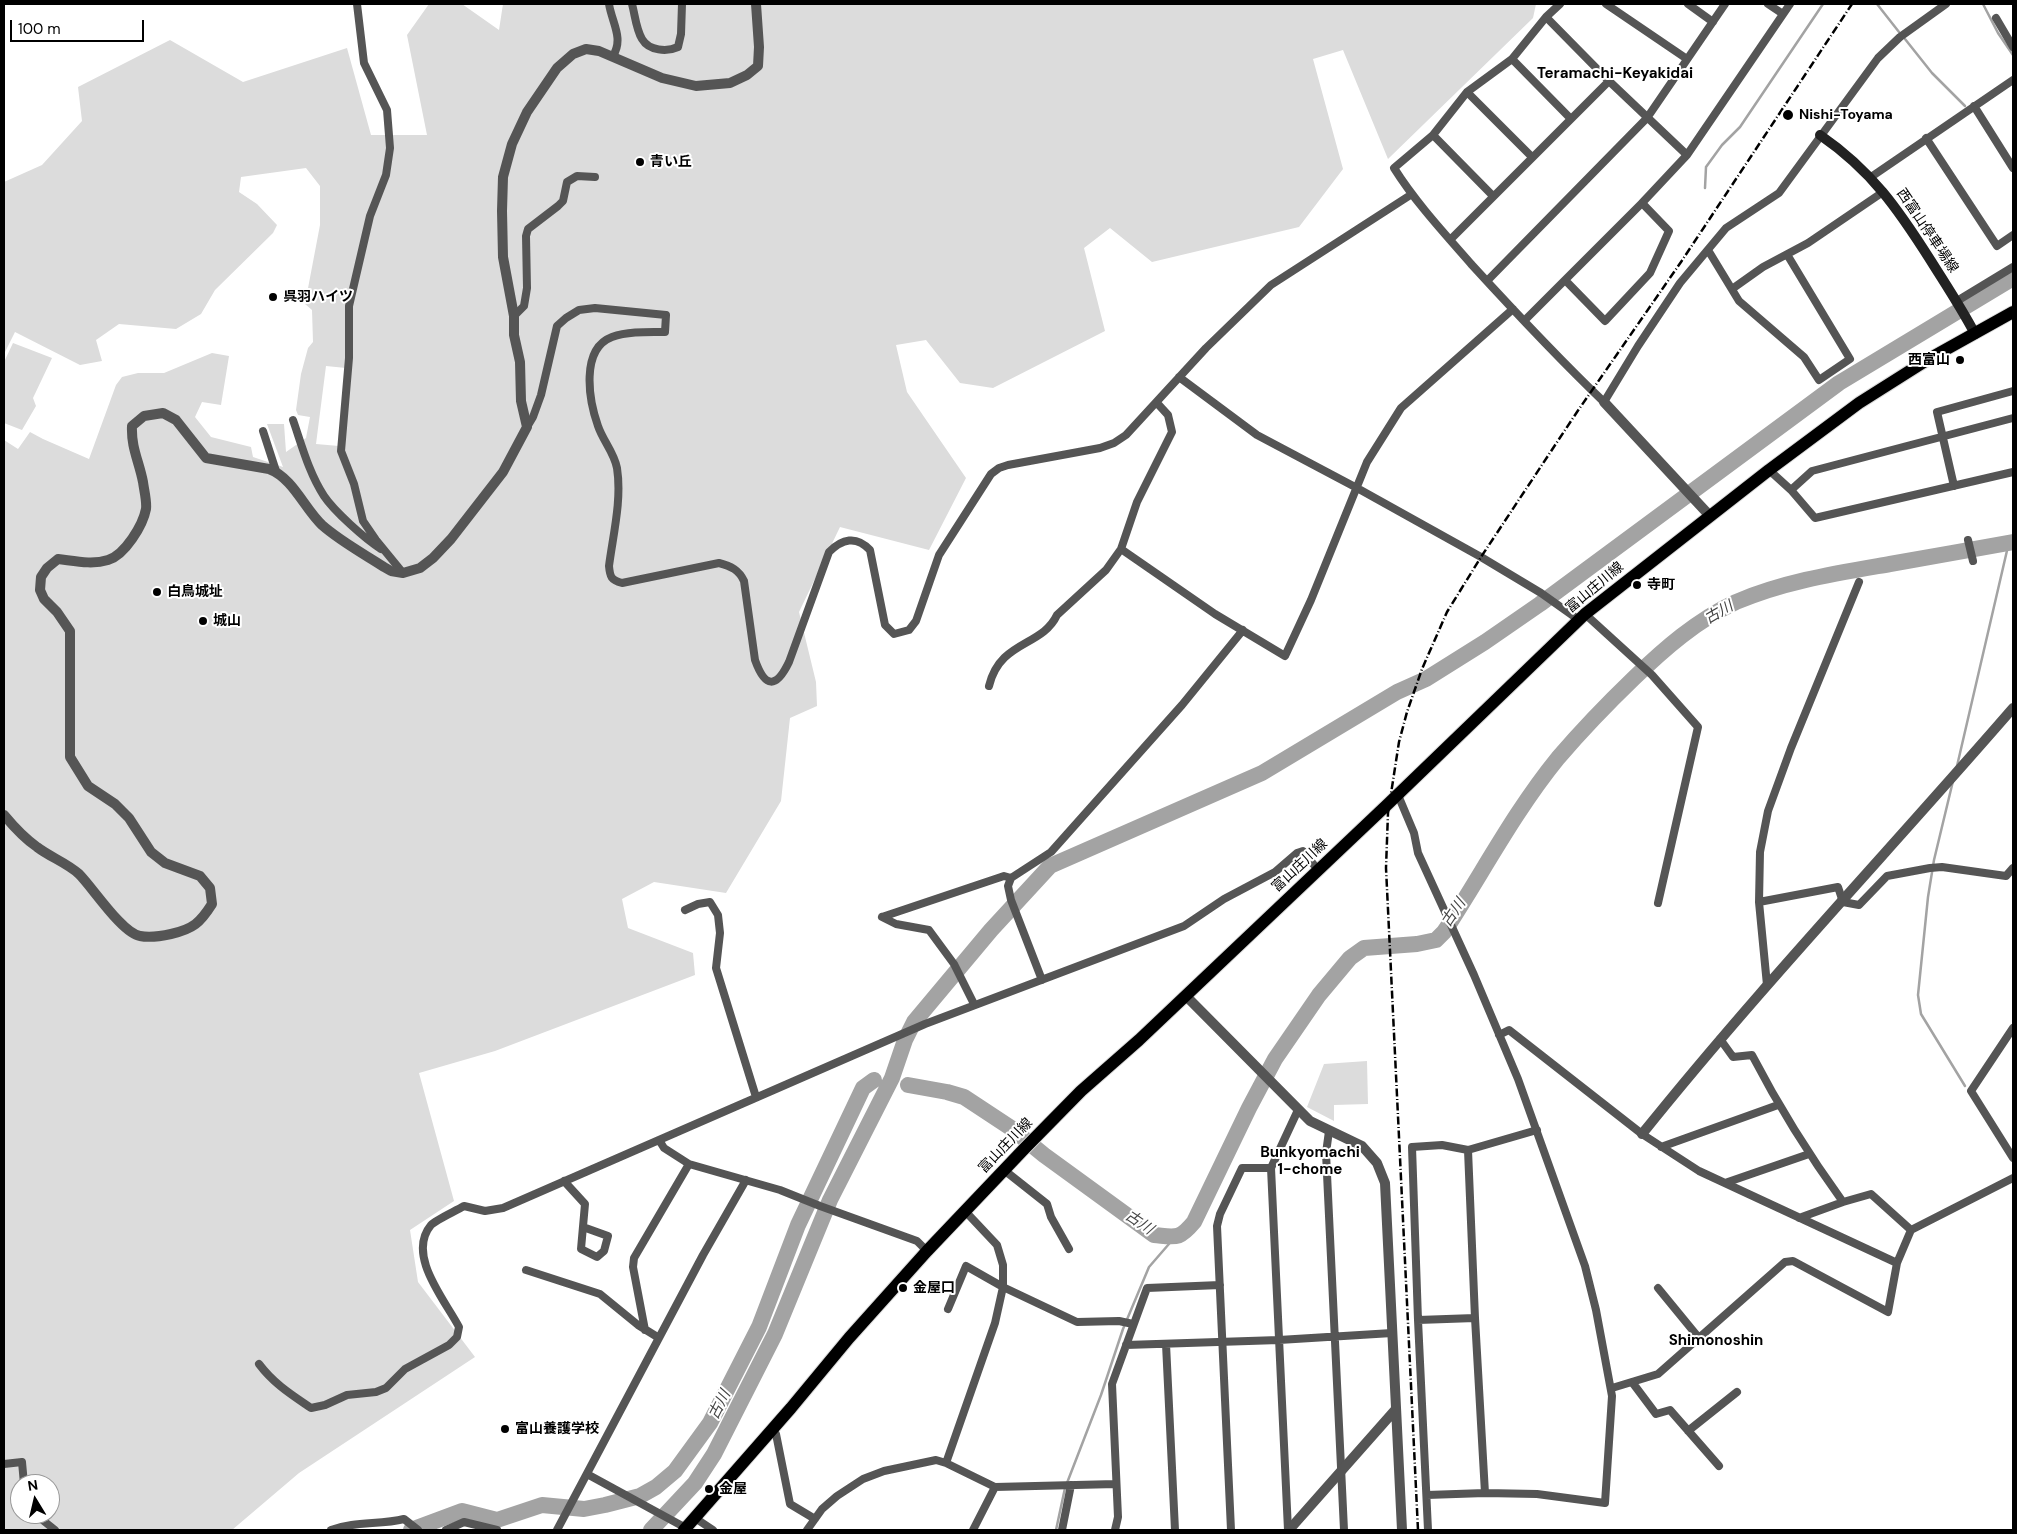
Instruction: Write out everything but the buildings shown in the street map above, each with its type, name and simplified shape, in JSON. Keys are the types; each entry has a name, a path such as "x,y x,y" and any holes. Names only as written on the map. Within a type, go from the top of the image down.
{"main road":[{"name":"西富山停車場線","path":"1820,135 1845,153 1871,177 1901,214 1957,301 1975,334"},
{"name":"富山庄川線","path":"685,1529 927,1250 1081,1091 1186,996 1582,617 1769,470 1859,403 1927,360 2013,312"}],"street":[{"path":"357,4 364,63 387,110 390,148 386,175 370,216 349,306 349,358 341,451 354,484 364,521 386,553 403,573"},
{"path":"609,4 619,41 618,48 613,56"},
{"path":"632,4 642,39 648,46 666,50 671,50 678,46 681,34 682,4"},
{"path":"527,427 522,401 520,362 514,335 514,316 503,257 502,211 503,177 512,144 527,112 553,74 573,54 586,49 600,51 662,78 696,86 730,83 758,66 759,47 756,4"},
{"path":"1560,4 1546,17 1512,59 1467,92 1433,136 1394,168 1412,194 1487,281 1604,402 1710,516"},
{"path":"1606,4 1687,59"},
{"path":"1688,4 1713,22"},
{"path":"1487,281 1648,118 1726,4"},
{"path":"1768,4 1783,14"},
{"path":"1524,321 1642,203 1687,155 1790,4"},
{"path":"1604,402 1680,283 1726,228 1779,193 1878,58 1900,37 1946,4"},
{"path":"1546,17 1609,81 1687,155"},
{"path":"1996,18 2013,46"},
{"path":"1512,59 1571,120"},
{"path":"1871,177 2013,80"},
{"path":"1450,240 1609,81"},
{"path":"1467,92 1532,157"},
{"path":"1974,106 2013,168"},
{"path":"1433,136 1493,196"},
{"path":"1926,138 1997,246 2013,235"},
{"path":"514,316 524,306 527,288 526,236 528,229 563,201 566,182 577,176 595,177"},
{"path":"1732,289 1763,267 1788,256 1883,192"},
{"path":"4,815 16,830 38,848 78,873 124,927 139,936 163,936 192,928 203,918 212,904 210,888 200,876 165,863 151,852 129,818 115,804 88,786 70,757 70,631 57,612 44,599 40,590 41,577 47,568 58,559 90,562 110,560 124,548 139,529 146,508 142,481 131,441 132,426 144,416 163,413 176,420 206,458 269,469 276,472 286,480 312,515 324,527 384,567 403,573 420,568 451,539 503,472 533,417 541,395 557,326 579,310 595,308 666,315 665,332 614,336 600,347 590,365 590,390 597,426 613,454 618,481 609,566 610,576 622,583 719,563 730,565 741,574 744,581 755,660 764,678 771,682 777,681 782,676 829,552 837,544 847,539 856,540 864,543 870,550 885,624 894,634 909,630 916,621 939,554 991,474 999,468 1008,465 1100,448 1114,443 1126,435 1179,377 1271,286 1412,194"},
{"path":"1565,280 1605,321 1650,273 1669,231 1642,203"},
{"path":"1708,250 1739,301 1804,357 1819,380 1850,359 1788,256"},
{"path":"1957,301 2013,267"},
{"path":"1121,549 1215,614 1285,656 1311,600 1367,462 1401,408 1513,309"},
{"path":"1179,377 1257,435 1357,488 1541,593 1558,605 1582,617 1652,675 1698,727 1658,903"},
{"path":"1954,486 1937,412 2013,390"},
{"path":"989,686 992,674 1007,654 1044,631 1053,623 1057,615 1106,570 1121,549 1137,502 1172,432 1168,415 1157,403"},
{"path":"1791,490 1812,471 2013,418"},
{"path":"293,420 311,470 325,497 369,542 386,553"},
{"path":"263,431 276,472"},
{"path":"1769,470 1791,490 1815,518 2013,472"},
{"path":"1968,540 1973,561"},
{"path":"1767,985 1760,902 1760,852 1768,811 1791,748 1859,582"},
{"path":"1042,980 1011,900 1008,886 1011,878 1051,852 1182,705 1243,630"},
{"path":"1642,1134 1767,985 2013,708"},
{"path":"1398,795 1414,834 1418,853 1499,1035 1537,1130 1585,1266 1612,1388 1610,1452 1605,1504 1536,1494 1485,1493 1427,1496"},
{"path":"260,1364 269,1377 285,1391 312,1408 347,1395 376,1392 386,1388 405,1369 449,1345 457,1338 459,1327 426,1269 422,1254 424,1238 431,1224 464,1206 485,1211 503,1208 925,1024 1184,926 1224,899 1275,872 1297,853 1303,851 1318,870"},
{"path":"1842,902 1859,906 1887,876 1942,867 2006,876 2013,868"},
{"path":"974,1004 954,964 929,930 896,924 882,917 1004,876 1011,878"},
{"path":"1760,902 1838,887 1842,902"},
{"path":"685,910 698,904 710,902 718,915 720,933 716,968 756,1098"},
{"path":"1186,996 1310,1121 1362,1146 1377,1163 1385,1182 1402,1530"},
{"path":"2013,1028 1971,1091 2013,1158"},
{"path":"1499,1035 1510,1030 1642,1134 1699,1171 1897,1263"},
{"path":"1720,1039 1733,1057 1752,1055 1778,1105 1809,1154 1843,1202"},
{"path":"1661,1147 1778,1105"},
{"path":"1288,1530 1271,1168 1298,1110"},
{"path":"1428,1530 1412,1147 1442,1145 1468,1150 1537,1130"},
{"path":"1329,1131 1326,1153 1344,1530"},
{"path":"659,1140 664,1148 689,1164 780,1190 834,1212 917,1241 927,1250"},
{"path":"1468,1150 1485,1493"},
{"path":"1725,1183 1809,1154"},
{"path":"645,1330 632,1267 634,1258 689,1164"},
{"path":"1231,1530 1217,1226 1220,1214 1242,1168 1271,1168"},
{"path":"1004,1170 1047,1204 1051,1217 1069,1249"},
{"path":"1612,1388 1658,1374 1785,1262 1793,1261 1888,1312 1897,1263 1911,1230 2013,1178"},
{"path":"557,1530 658,1338 746,1180"},
{"path":"564,1181 585,1204 583,1228"},
{"path":"1799,1218 1871,1194 1911,1230"},
{"path":"946,1463 995,1323 1003,1287 1002,1265 997,1245 965,1211"},
{"path":"948,1309 966,1266 1003,1287 1077,1322 1133,1324"},
{"path":"526,1270 600,1294 658,1338"},
{"path":"1115,1530 1118,1517 1112,1384 1147,1288 1220,1285"},
{"path":"1658,1288 1699,1338"},
{"path":"1418,1320 1475,1318"},
{"path":"1126,1345 1279,1340 1392,1333"},
{"path":"1166,1344 1175,1530"},
{"path":"1632,1382 1656,1414 1670,1410 1719,1466"},
{"path":"1688,1431 1736,1392"},
{"path":"1288,1530 1396,1409"},
{"path":"772,1430 776,1434 790,1504 815,1519"},
{"path":"807,1530 822,1509 837,1496 863,1479 884,1471 936,1460 995,1487 1116,1484"},
{"path":"4,1464 22,1462 23,1474"},
{"path":"587,1474 685,1529"},
{"path":"1062,1530 1071,1485"},
{"path":"974,1530 995,1487"},
{"path":"695,1518 713,1530"},
{"path":"331,1530 355,1523 390,1522 404,1519 418,1530"},
{"path":"446,1530 464,1522 497,1530"}],"shaded area":[{"path":"429,4 462,4 499,30 503,4 1536,4 1533,18 1388,159 1343,50 1313,59 1343,169 1299,227 1152,262 1110,228 1084,248 1105,331 993,388 960,383 926,340 896,345 907,392 966,478 929,550 840,527 799,612 816,682 817,706 790,718 781,801 726,893 654,882 622,899 628,928 693,953 695,975 495,1051 419,1073 454,1201 410,1230 418,1282 475,1357 299,1473 232,1530 4,1530 4,440 18,449 30,432 89,459 116,385 122,377 138,373 164,373 212,353 229,356 221,405 202,402 195,417 211,437 251,447 253,457 283,467 267,424 284,424 286,452 306,438 310,417 298,415 296,410 301,374 308,348 313,342 312,310 305,304 320,225 320,186 306,168 241,177 239,192 257,204 277,225 273,233 215,290 201,314 176,329 119,324 96,340 102,361 80,365 15,332 4,354 4,182 42,165 82,121 78,87 170,40 243,82 347,48 371,135 427,135 407,35","holes":["326,366 346,368 339,446 316,444"]},
{"path":"13,343 52,358 33,398 36,406 22,430 4,423 4,362"},
{"path":"1367,1061 1368,1104 1334,1105 1334,1121 1307,1107 1324,1064"}],"waterway":[{"path":"1705,188 1706,167 1722,145 1740,127 1823,4"},
{"path":"1877,4 1899,32"},
{"path":"1983,4 1998,33 2013,55"},
{"path":"1905,39 1932,73 1965,106"},
{"path":"651,1530 695,1483 714,1454 775,1334 830,1200 892,1078 905,1040 914,1022 991,930 1050,866 1262,773 1397,692 1426,679 1485,642 1540,604 1839,383 2013,278"},
{"path":"1957,766 2009,542"},
{"name":"古川","path":"908,1085 964,1097 1011,1128 1044,1155 1154,1235 1172,1237 1181,1235 1194,1222 1275,1059 1319,995 1350,958 1364,948 1417,944 1436,940 1444,932 1527,800 1558,758 1585,727 1645,667 1669,646 1694,626 1722,609 1773,588 1831,574 2013,542"},
{"path":"1953,781 1934,860 1928,897 1918,995 1921,1014 1965,1086"},
{"name":"古川","path":"411,1530 462,1511 497,1520 542,1505 584,1509 605,1505 640,1496 656,1487 675,1471 710,1423 759,1327 798,1225 863,1088 874,1080"},
{"path":"1067,1483 1101,1395 1123,1329 1149,1267 1175,1237"},
{"path":"1056,1530 1065,1488"}],"railway":[{"path":"1418,1530 1386,868 1388,813 1399,742 1407,712 1422,669 1447,612 1481,557 1577,412 1681,262 1852,4"}],"place":[{"name":"Nishi-Toyama","path":"1788,115"},
{"name":"青い丘","path":"640,162"},
{"name":"呉羽ハイツ","path":"273,297"},
{"name":"西富山","path":"1960,360"},
{"name":"寺町","path":"1637,585"},
{"name":"白鳥城址","path":"157,592"},
{"name":"城山","path":"203,621"},
{"name":"金屋口","path":"903,1288"},
{"name":"富山養護学校","path":"505,1429"},
{"name":"金屋","path":"709,1489"}],"district":[{"name":"Teramachi-Keyakidai","path":"1615,74"},
{"name":"Bunkyomachi 1-chome","path":"1310,1162"},
{"name":"Shimonoshin","path":"1716,1341"}]}
